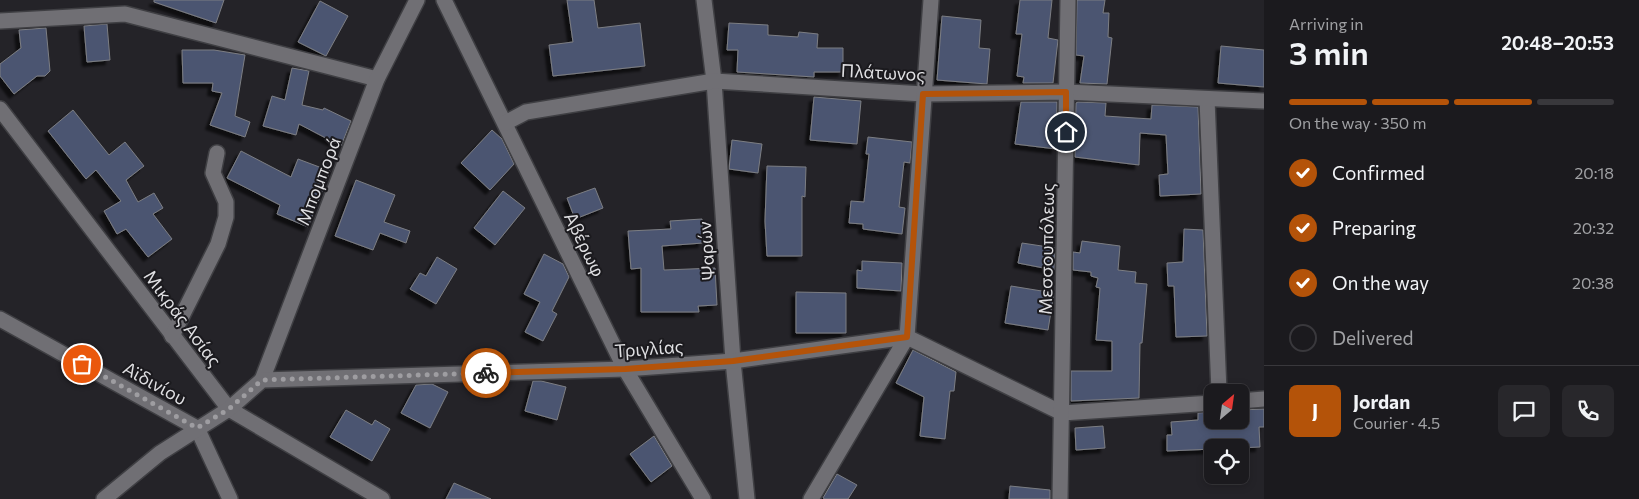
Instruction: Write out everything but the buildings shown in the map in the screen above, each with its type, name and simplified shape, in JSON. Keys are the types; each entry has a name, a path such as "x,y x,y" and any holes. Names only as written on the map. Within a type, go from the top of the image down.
{"street":[{"name":"Μπομπορά","path":"262,380 377,79 417,0"},
{"name":"Αβέρωφ","path":"444,0 625,369 703,499"},
{"name":"Ψαρών","path":"704,0 714,81 733,361 746,499"},
{"path":"811,499 907,337 931,0"},
{"name":"Μεσσουπόλεως","path":"1060,499 1068,0"},
{"path":"0,21 125,14 377,79"},
{"name":"Πλάτωνος","path":"505,123 526,112 714,81 923,94 1066,92 1264,101"},
{"path":"1207,99 1219,384"},
{"name":"Μικράς Ασίας","path":"0,109 229,409 382,499"},
{"path":"172,336 218,244 226,217 226,202 213,173 217,153"},
{"name":"Αϊδινίου","path":"0,319 197,428 230,499"},
{"path":"907,337 1062,414 1204,404"},
{"name":"Τριγλίας","path":"262,380 625,369 733,361 907,337"},
{"path":"104,499 160,453 229,409 262,380"},
{"path":"1249,400 1264,399"}],"way so far":[{"path":"82,364 197,428 229,409 262,380 486,373"}],"route":[{"path":"486,373 625,369 733,361 907,337 923,94 1066,92 1066,132"}]}
